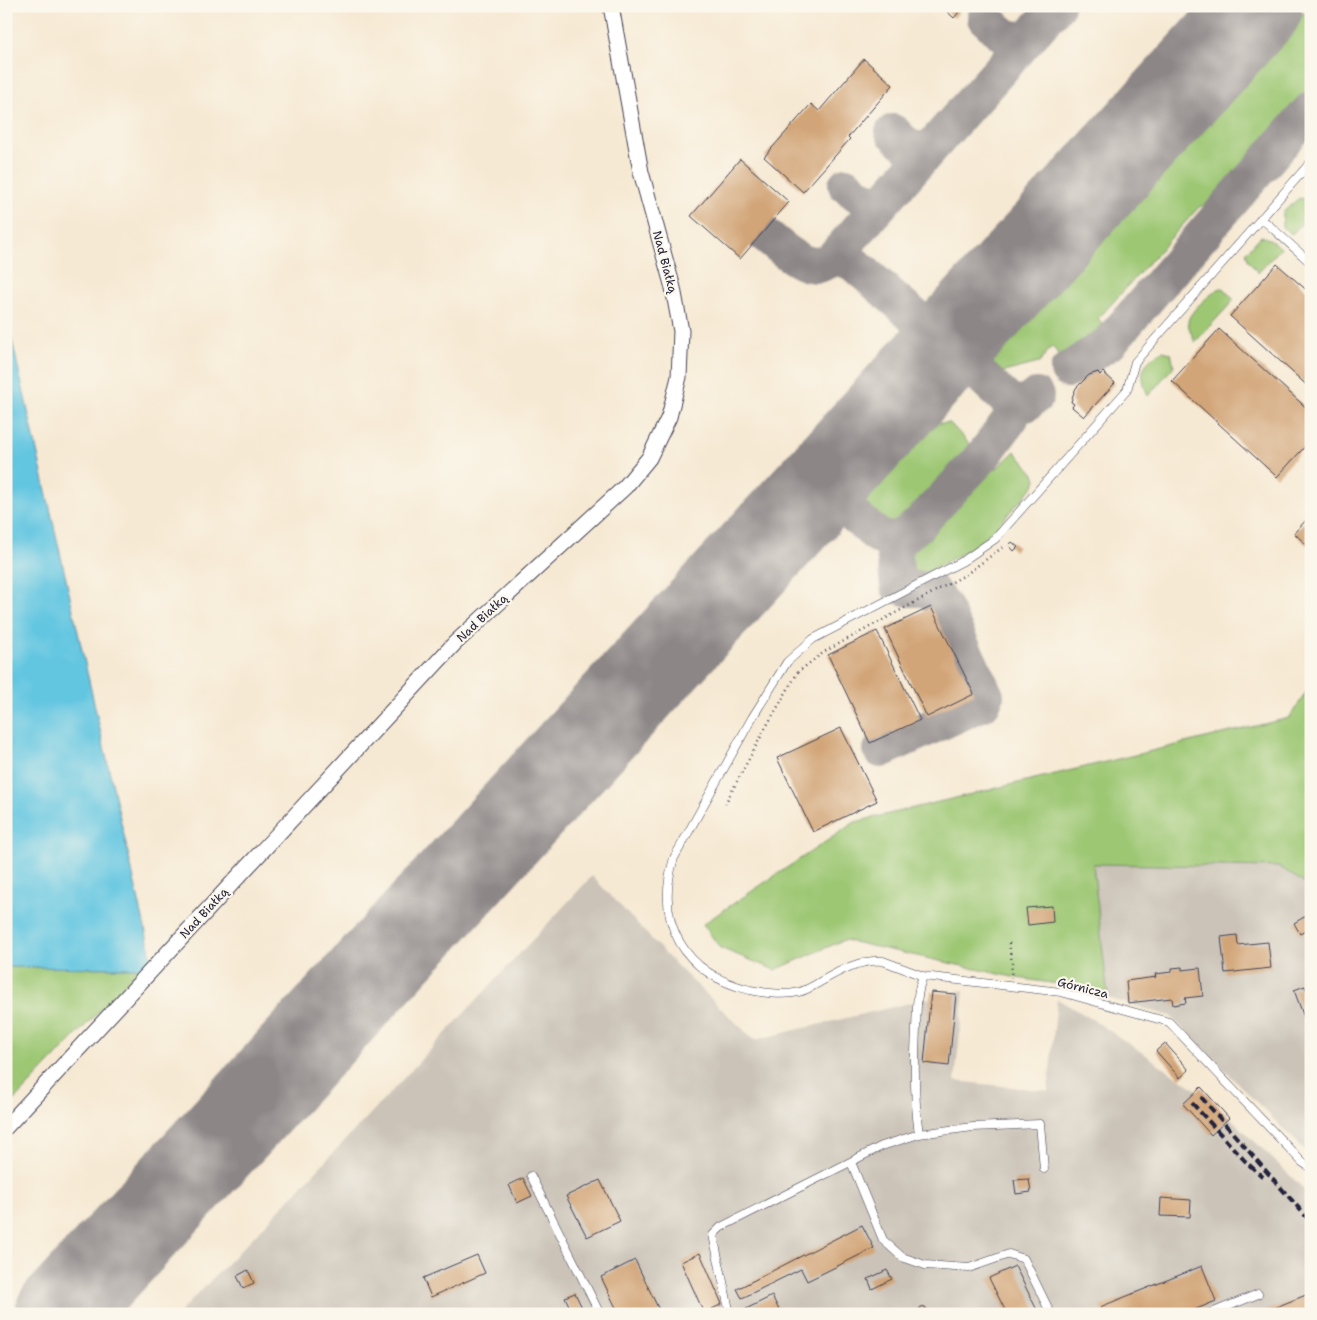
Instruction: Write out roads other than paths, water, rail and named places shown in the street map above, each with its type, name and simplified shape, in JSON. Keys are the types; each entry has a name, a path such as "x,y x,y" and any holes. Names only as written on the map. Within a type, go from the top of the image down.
{"street":[{"name":"Nad Białką","path":"6,1127 455,643 625,487 649,458 668,417 679,377 681,331 673,288 641,172 610,6"}],"lane":[{"path":"1311,162 1261,218 1311,263"},
{"name":"Górnicza","path":"1261,218 1135,362 1127,390 996,539 963,561 813,639 787,662 752,718 674,858 668,884 667,900 670,919 680,943 700,967 723,982 757,991 784,994 798,992 806,990 854,965 869,960 883,961 923,976 1061,992 1168,1022 1302,1162 1311,1168"},
{"path":"919,1134 914,1091 915,1050 918,989 923,976"},
{"path":"730,1314 713,1235 721,1227 882,1146 919,1134 973,1127 1040,1124 1044,1169"},
{"path":"851,1162 883,1240 902,1257 925,1265 969,1268 1009,1254 1024,1259 1051,1314"},
{"path":"531,1176 600,1314"},
{"path":"1209,1314 1258,1294"}],"water":[{"path":"6,314 147,937 151,958 140,968 6,967"}],"railway":[{"path":"1201,1097 1311,1222"},
{"path":"1192,1103 1246,1162 1263,1177"}]}
